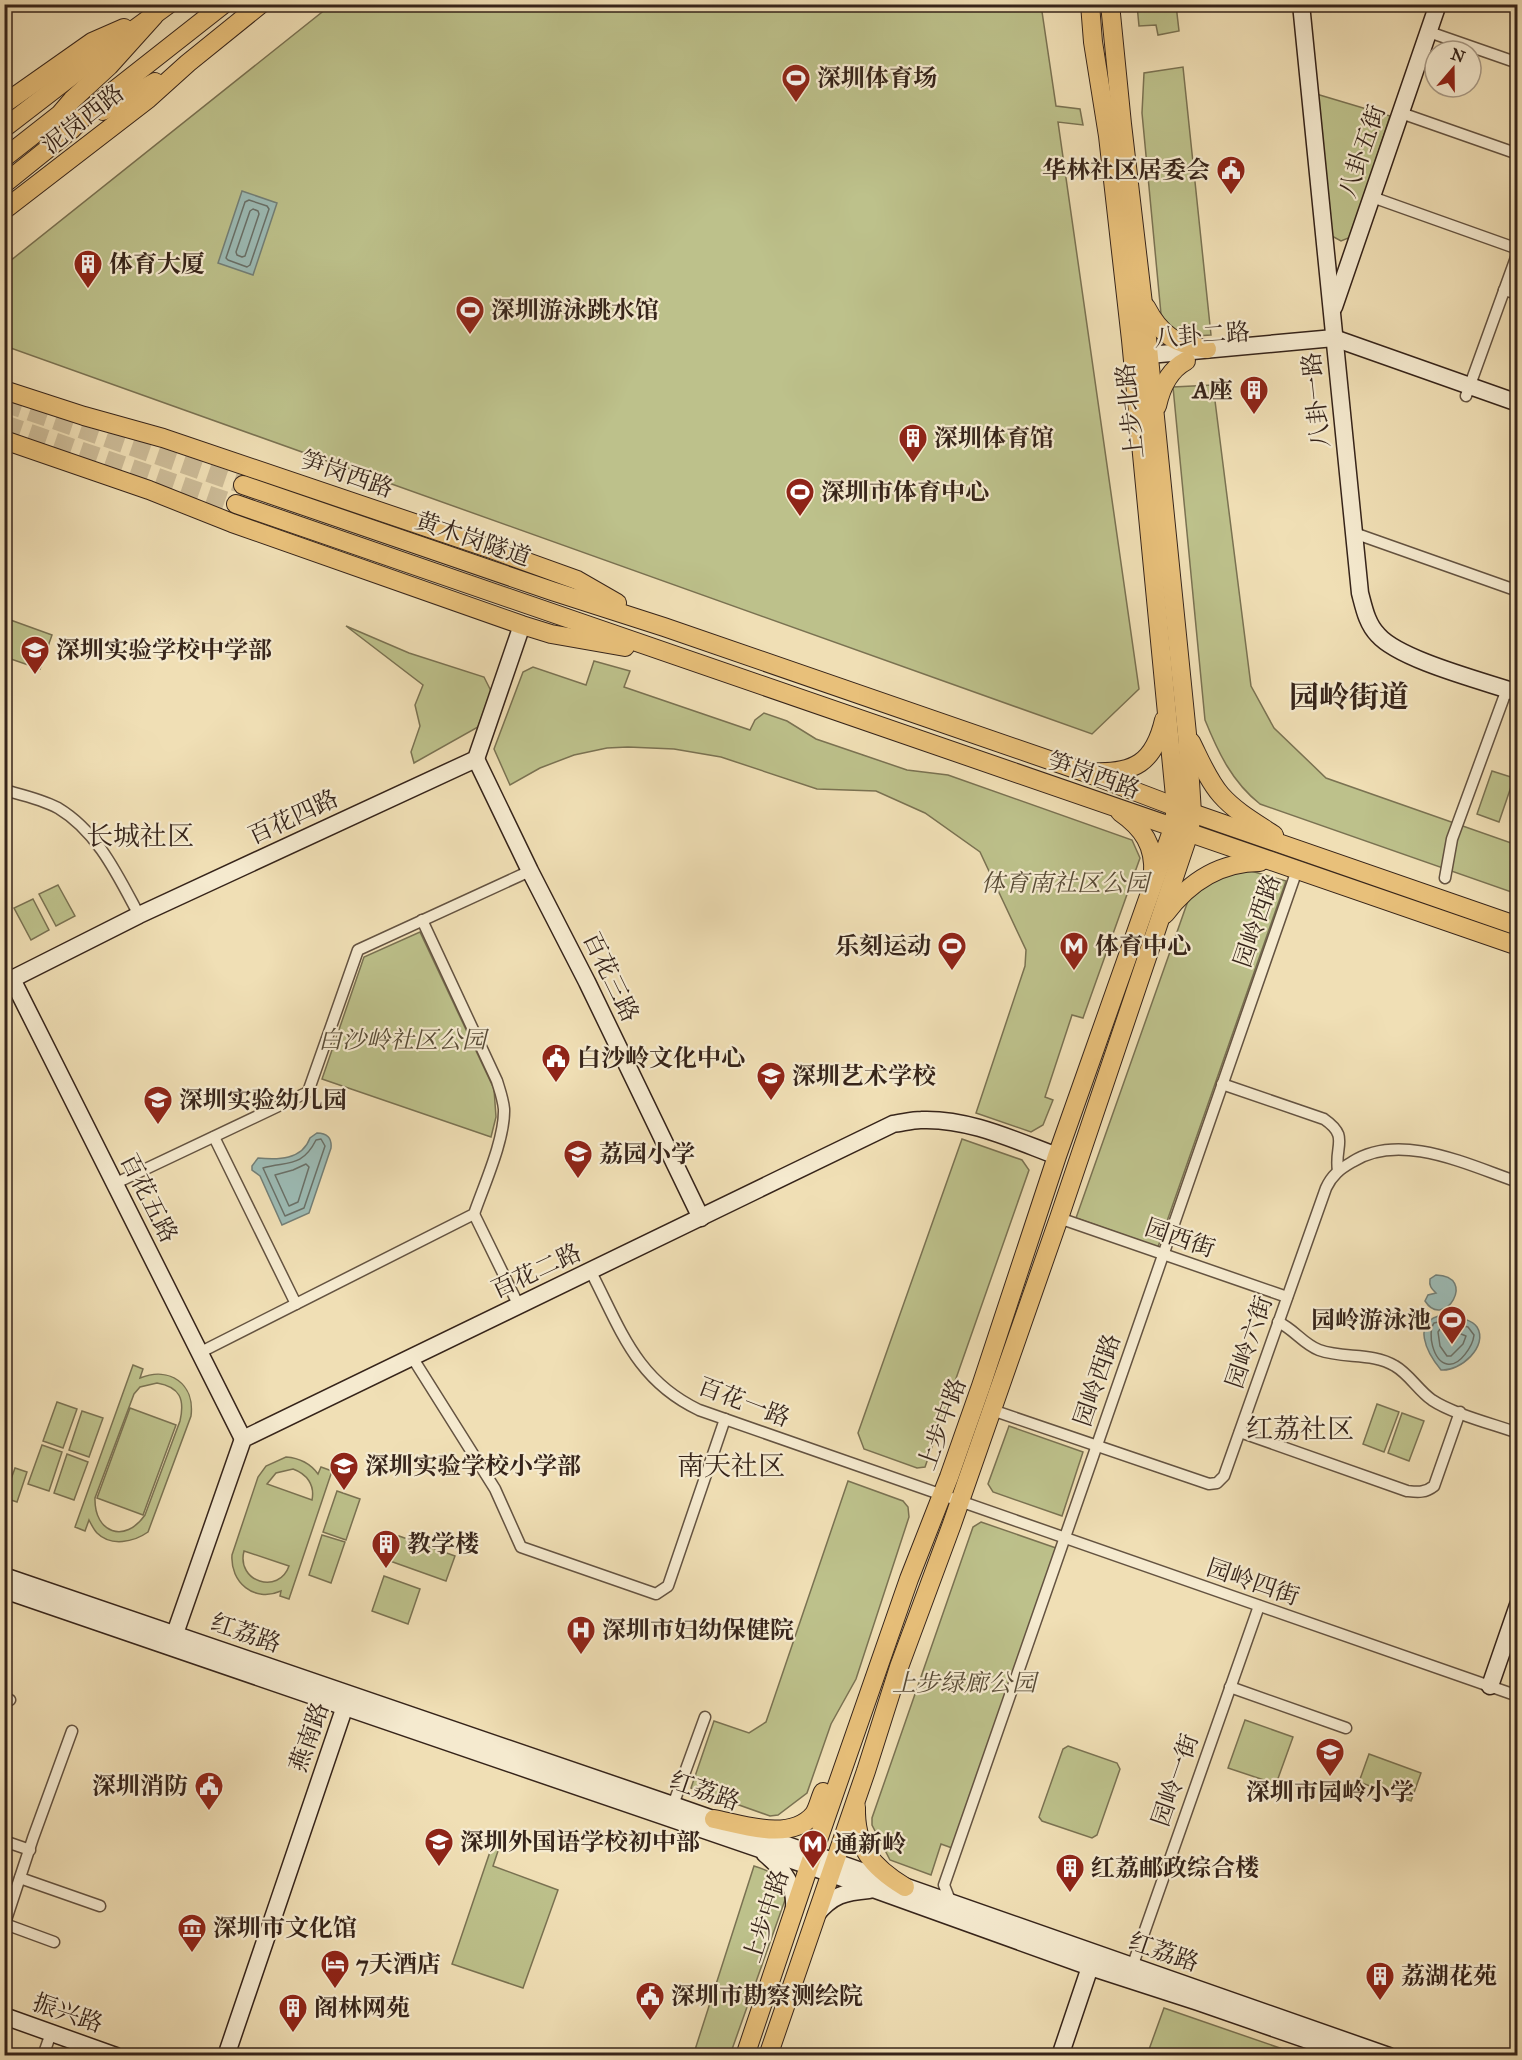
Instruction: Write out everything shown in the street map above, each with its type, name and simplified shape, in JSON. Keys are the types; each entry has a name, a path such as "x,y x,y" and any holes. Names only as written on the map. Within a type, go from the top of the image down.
{"main road":[{"name":"泥岗西路","path":"60,114 77,106 210,4"},
{"name":"泥岗西路","path":"4,184 71,130 93,107 224,4"},
{"name":"泥岗西路","path":"4,210 148,99 188,63 261,4"},
{"path":"1078,4 1093,42"},
{"name":"上步北路","path":"1090,4 1093,42 1144,360 1155,414 1187,734 1184,810"},
{"name":"上步北路","path":"1110,4 1143,300 1144,360 1166,710 1184,810"},
{"path":"1122,124 1126,48 1123,4"},
{"name":"泥岗西路","path":"4,158 60,114 163,8"},
{"name":"泥岗西路","path":"4,128 163,8"},
{"path":"4,104 92,42 163,8"},
{"name":"泥岗西路","path":"71,130 188,63"},
{"path":"1143,300 1155,321 1174,341 1207,349"},
{"path":"1155,414 1168,377 1178,365 1186,361"},
{"name":"笋岗西路","path":"4,390 163,438 548,569 577,580 664,627"},
{"name":"笋岗西路","path":"4,440 149,490 231,523 550,634 633,649 655,648"},
{"name":"黄木岗隧道","path":"243,485 552,591"},
{"name":"黄木岗隧道","path":"236,504 545,610"},
{"name":"笋岗西路","path":"552,591 664,627 1084,772 1184,810 1518,926"},
{"name":"笋岗西路","path":"545,610 1518,946"},
{"path":"1084,772 1118,772 1141,764 1156,744 1166,710"},
{"path":"1187,734 1209,778 1221,795 1234,807 1293,848"},
{"path":"969,757 975,735"},
{"path":"1103,803 1122,813 1148,841 1153,854 1150,891"},
{"name":"上步中路","path":"768,2055 899,1667 968,1505 992,1410 1157,926 1184,810"},
{"name":"上步中路","path":"745,2055 909,1579 942,1496 981,1386 1057,1156 1150,891 1181,830"},
{"path":"1157,926 1181,895 1202,878 1235,864 1265,859 1264,838"},
{"path":"714,1819 766,1829 787,1829 802,1824 814,1813 836,1761 857,1730"},
{"path":"857,1796 856,1825 865,1851 898,1891"}],"street":[{"name":"八卦一路","path":"1301,4 1334,343 1364,609 1377,635 1400,651 1512,691"},
{"name":"八卦五街","path":"1331,314 1438,4"},
{"path":"1429,32 1518,63"},
{"path":"1401,112 1518,154"},
{"path":"1372,197 1518,250 1468,391"},
{"path":"1324,242 1341,249 1355,244"},
{"path":"1504,290 1518,294"},
{"name":"八卦二路","path":"1144,360 1207,349 1334,343 1468,391 1518,414"},
{"name":"八卦二路","path":"1144,360 1186,361 1334,343"},
{"name":"八卦二路","path":"1468,391 1518,403"},
{"path":"1354,533 1518,591"},
{"path":"476,759 522,625"},
{"path":"1445,878 1452,839 1512,691"},
{"name":"百花三路","path":"476,759 701,1218"},
{"name":"百花四路","path":"8,981 139,915 476,759"},
{"path":"4,790 43,801 58,808 85,829 109,860 139,915"},
{"name":"园岭西路","path":"951,1904 944,1886 1297,870"},
{"path":"114,1184 308,1092 358,950 530,871"},
{"path":"422,920 497,1081 503,1099 504,1112 501,1130 474,1214 519,1306"},
{"name":"百花五路","path":"8,981 243,1439"},
{"path":"1222,1084 1324,1119 1336,1127 1340,1139 1336,1158 1338,1171"},
{"name":"百花二路","path":"243,1439 893,1124 914,1121 947,1121 971,1125 1057,1156"},
{"path":"214,1137 296,1304"},
{"name":"园岭六街","path":"992,1410 1209,1484 1217,1483 1224,1476 1326,1188 1338,1171 1359,1157 1398,1148 1427,1153 1518,1182"},
{"path":"199,1353 474,1214"},
{"name":"园西街","path":"1059,1218 1287,1298"},
{"name":"百花一路","path":"591,1272 644,1370 679,1399 699,1410 968,1505"},
{"path":"1278,1322 1289,1327 1303,1341 1316,1349 1334,1355 1374,1358 1395,1366 1433,1401 1518,1433"},
{"path":"412,1357 495,1490 521,1547 656,1594 668,1586 725,1419"},
{"path":"1240,1432 1407,1491 1419,1492 1434,1486 1463,1414"},
{"path":"173,1640 243,1439"},
{"name":"园岭四街","path":"968,1505 1518,1696"},
{"name":"红荔路","path":"4,1576 173,1640 757,1848 811,1860"},
{"name":"红荔路","path":"4,1590 173,1640"},
{"path":"1490,1686 1518,1605"},
{"name":"园岭一街","path":"1132,1967 1259,1606"},
{"path":"1230,1687 1346,1728"},
{"name":"红荔路","path":"350,1703 714,1819 831,1868 898,1891 1090,1967 1354,2055"},
{"name":"燕南路","path":"226,2055 350,1703"},
{"name":"燕南路","path":"234,2055 350,1703"},
{"path":"673,1805 705,1717"},
{"path":"54,1942 5,1925 72,1731"},
{"path":"4,1841 30,1850"},
{"path":"757,1848 774,1861 787,1877 794,1893 794,1909"},
{"path":"20,1878 100,1906"},
{"path":"815,1917 826,1903 853,1890 898,1891"},
{"name":"红荔路","path":"898,1891 951,1904 1389,2055"},
{"path":"1060,2055 1090,1967"},
{"name":"振兴路","path":"4,2016 116,2055"},
{"path":"43,2055 51,2032"}],"green space":[{"name":"深圳市体育中心","path":"331,5 1041,5 1056,106 1080,109 1083,125 1058,122 1139,689 1092,734 5,346 5,265"},
{"path":"1137,5 1176,5 1179,31 1158,35 1156,25 1139,26"},
{"path":"1183,67 1211,335 1182,334 1170,327 1161,314 1142,113 1144,73"},
{"path":"1313,93 1390,116 1351,237 1341,241 1330,235"},
{"path":"1213,385 1251,686 1274,728 1326,778 1517,845 1517,894 1260,804 1241,786 1227,766 1205,720 1173,387"},
{"path":"5,618 52,635 40,669 5,657"},
{"path":"346,626 409,653 484,677 491,691 478,727 414,763 411,752 420,726 415,705 423,685"},
{"name":"体育南社区公园","path":"594,661 630,671 624,687 750,730 755,720 764,713 787,721 816,739 907,770 948,775 1132,840 1140,858 1083,1018 1072,1015 1045,1097 1053,1100 1043,1125 1031,1132 976,1113 1025,966 1026,950 980,852 925,813 876,791 817,789 721,757 674,749 607,748 574,755 540,768 510,785 494,749 523,672 533,667 586,685"},
{"path":"1492,771 1514,778 1499,822 1477,814"},
{"path":"1251,871 1286,881 1158,1247 1076,1218 1189,898 1204,886 1218,879"},
{"path":"58,885 75,916 56,926 39,894"},
{"path":"33,899 49,930 31,940 14,908"},
{"name":"白沙岭社区公园","path":"420,932 494,1089 496,1117 491,1137 322,1079 364,957"},
{"path":"962,1139 1022,1160 1029,1170 925,1467 917,1468 864,1449 858,1433"},
{"path":"133,1365 143,1369 140,1378 161,1374 178,1380 189,1395 191,1416 148,1532 129,1540 116,1541 97,1533 89,1520 85,1531 75,1527","holes":["157,1383 165,1385 179,1395 182,1406 180,1421 145,1515 129,1530 120,1532 112,1530 100,1520 95,1498 134,1394 140,1387"]},
{"path":"57,1402 77,1409 63,1448 43,1441"},
{"path":"1377,1404 1399,1412 1384,1452 1363,1444"},
{"path":"130,1408 176,1425 143,1515 97,1498"},
{"path":"82,1411 103,1418 89,1457 69,1450"},
{"path":"1402,1413 1424,1421 1409,1461 1388,1453"},
{"path":"1009,1426 1083,1452 1062,1516 993,1492 988,1484"},
{"path":"42,1445 62,1452 49,1491 28,1484"},
{"path":"67,1454 88,1462 74,1500 54,1493"},
{"path":"286,1457 304,1462 318,1474 321,1467 332,1471 289,1599 280,1596 281,1591 262,1594 246,1588 235,1574 232,1565 232,1555 258,1477 266,1466","holes":["293,1469 309,1481 312,1500 267,1484 276,1473","244,1551 289,1566 284,1575 277,1580 260,1581 246,1570 243,1562"]},
{"path":"4,1467 10,1469 6,1480 10,1482 15,1468 27,1472 17,1502 5,1498"},
{"path":"848,1481 903,1501 908,1507 909,1517 856,1679 831,1724 807,1793 778,1815 770,1816 691,1788 714,1721 749,1733 766,1722"},
{"path":"337,1491 360,1499 346,1540 323,1532"},
{"name":"上步绿廊公园","path":"981,1522 1056,1548 952,1848 941,1844 931,1875 890,1860 872,1825 872,1818 973,1527"},
{"path":"322,1535 345,1542 331,1583 309,1575"},
{"path":"399,1536 455,1556 446,1581 390,1561"},
{"path":"384,1576 420,1589 408,1624 372,1611"},
{"path":"1245,1720 1293,1737 1276,1784 1228,1768"},
{"path":"1068,1746 1117,1763 1120,1769 1097,1835 1092,1838 1042,1821 1039,1817 1063,1749"},
{"path":"1369,1754 1421,1773 1411,1801 1359,1782"},
{"path":"493,1843 500,1845 493,1866 558,1890 523,1988 452,1964"},
{"path":"754,1866 777,1877 785,1900 730,2055 693,2056"},
{"path":"1164,2008 1300,2055 1147,2055"}],"water":[{"path":"242,191 277,203 253,275 218,263"},
{"path":"317,1133 328,1137 331,1141 331,1148 309,1213 282,1225 260,1176 252,1170 252,1166 258,1158 273,1159 295,1155"},
{"name":"园岭游泳池","path":"1436,1275 1448,1278 1455,1284 1456,1292 1453,1300 1441,1310 1433,1309 1425,1301 1428,1295 1436,1293 1431,1287 1430,1279"},
{"name":"园岭游泳池","path":"1443,1315 1471,1321 1480,1334 1479,1342 1471,1356 1448,1370 1441,1370 1424,1338 1427,1324 1433,1318"}],"tunnel":[{"path":"4,403 243,485"},
{"path":"4,424 236,504"}],"place":[{"name":"深圳体育场","path":"796,104"},
{"name":"华林社区居委会","path":"1231,196"},
{"name":"体育大厦","path":"88,290"},
{"name":"深圳游泳跳水馆","path":"470,336"},
{"name":"A座","path":"1254,416"},
{"name":"深圳体育馆","path":"913,464"},
{"name":"深圳市体育中心","path":"800,518"},
{"name":"深圳实验学校中学部","path":"35,676"},
{"name":"乐刻运动","path":"952,972"},
{"name":"体育中心","path":"1074,972"},
{"name":"白沙岭文化中心","path":"556,1084"},
{"name":"深圳艺术学校","path":"771,1102"},
{"name":"深圳实验幼儿园","path":"158,1126"},
{"name":"荔园小学","path":"578,1180"},
{"name":"园岭游泳池","path":"1452,1346"},
{"name":"深圳实验学校小学部","path":"344,1492"},
{"name":"教学楼","path":"386,1570"},
{"name":"深圳市妇幼保健院","path":"581,1656"},
{"name":"深圳市园岭小学","path":"1330,1778"},
{"name":"深圳消防","path":"209,1812"},
{"name":"深圳外国语学校初中部","path":"439,1868"},
{"name":"通新岭","path":"813,1870"},
{"name":"红荔邮政综合楼","path":"1070,1894"},
{"name":"深圳市文化馆","path":"192,1954"},
{"name":"7天酒店","path":"335,1990"},
{"name":"荔湖花苑","path":"1380,2002"},
{"name":"深圳市勘察测绘院","path":"650,2022"},
{"name":"阁林网苑","path":"293,2034"}],"district":[{"name":"园岭街道","path":"1349,697"},
{"name":"长城社区","path":"140,835"},
{"name":"红荔社区","path":"1300,1428"},
{"name":"南天社区","path":"731,1465"}]}
